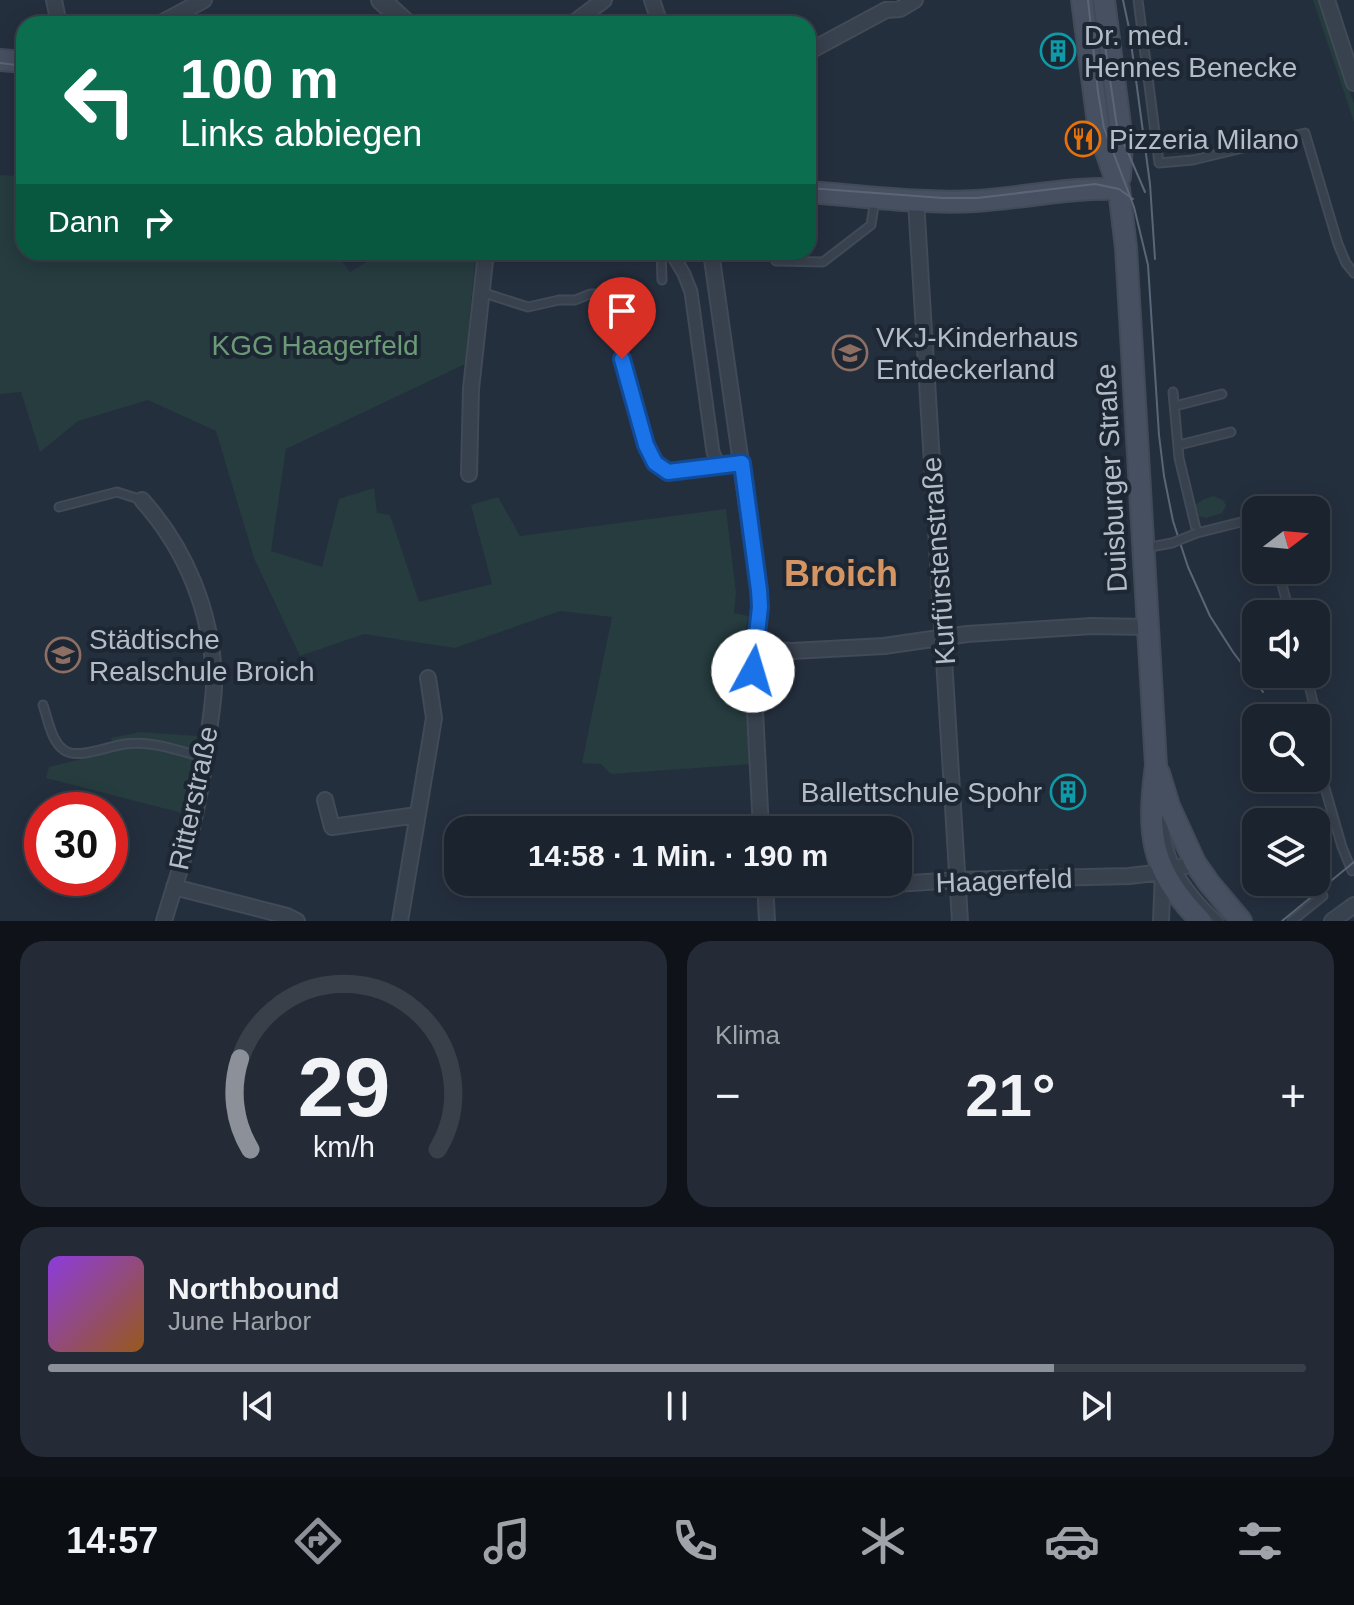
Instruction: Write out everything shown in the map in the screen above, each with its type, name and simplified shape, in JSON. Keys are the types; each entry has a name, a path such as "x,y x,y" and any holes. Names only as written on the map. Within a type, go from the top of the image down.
{"main road":[{"name":"Duisburger Straße","path":"1082,0 1099,131 1119,189"},
{"name":"Duisburger Straße","path":"1104,0 1122,141 1119,189 1127,263 1156,765 1151,802 1154,847 1178,868"},
{"path":"816,193 916,201 979,201 1089,188 1119,189"},
{"name":"Duisburger Straße","path":"1156,765 1169,806 1178,868"},
{"path":"1178,868 1183,903 1201,921"},
{"path":"1178,868 1209,883 1241,921"}],"street":[{"path":"174,16 204,0"},
{"path":"381,0 398,16"},
{"path":"583,16 604,0"},
{"path":"816,47 883,5 900,9 915,0"},
{"path":"1327,0 1354,83"},
{"name":"Kurfürstenstraße","path":"916,201 960,921"},
{"path":"469,474 471,389 485,260"},
{"path":"676,260 691,292 716,459"},
{"path":"712,260 759,590 753,671 760,816"},
{"name":"Ritterstraße","path":"142,500 157,516 193,578 211,641 214,680 206,758 193,825 164,921"},
{"path":"756,649 792,651 884,646 942,637 1092,626 1147,627"},
{"path":"400,921 434,718 428,678"},
{"path":"325,800 332,827 417,815"},
{"path":"1161,921 1178,868"},
{"name":"Haagerfeld","path":"912,883 1129,876 1178,868"},
{"path":"174,887 297,921"},
{"path":"766,896 767,921"},
{"path":"1332,921 1354,905"}],"lane":[{"path":"1138,0 1159,163 1193,160 1305,133 1338,244 1354,273"},
{"path":"776,261 823,262 871,225 874,197"},
{"path":"661,260 662,280"},
{"path":"481,292 528,307 598,294 607,300 612,314 646,445 655,463 668,472 742,463"},
{"path":"1173,392 1183,476 1197,533"},
{"path":"1175,406 1222,394"},
{"path":"1179,445 1231,432"},
{"path":"59,507 117,492 142,500"},
{"path":"1143,549 1242,522"},
{"path":"43,705 56,742 66,752 78,754 129,743 157,745 206,758"},
{"path":"1326,792 1352,871"},
{"path":"1178,868 1203,905 1219,921"},
{"path":"1292,921 1323,896"}],"green space":[{"path":"1313,0 1319,0 1354,104 1354,122"},
{"name":"KGG Haagerfeld","path":"0,175 16,176 16,260 341,260 350,272 370,260 475,260 465,364 286,449 271,551 322,567 339,499 374,488 377,513 390,515 419,602 492,584 471,505 498,497 520,536 726,509 736,593 734,613 748,616 744,643 752,764 611,774 601,764 582,763 612,617 560,611 455,648 364,634 300,656 254,558 216,431 148,400 78,421 40,452 21,392 0,394"},
{"path":"1214,496 1224,501 1226,506 1222,513 1206,518 1198,516 1195,505"},
{"path":"140,732 197,736 182,813 128,799 128,792 100,792 46,778 49,767 116,752 111,738"}],"tram line":[{"path":"1088,0 1104,128 1134,207 1148,265 1159,435 1173,521 1188,567 1210,616 1263,692"},
{"path":"1123,0 1150,184 1155,259"},
{"path":"1104,39 1117,127 1145,192"},
{"path":"0,63 16,65"},
{"path":"816,189 977,198 1095,184 1119,189 1133,199"},
{"path":"1282,921 1354,862"}],"place":[{"name":"Dr. med. Hennes Benecke","path":"1058,51"},
{"name":"Pizzeria Milano","path":"1083,139"},
{"name":"VKJ-Kinderhaus Entdeckerland","path":"850,353"},
{"name":"Städtische Realschule Broich","path":"63,655"},
{"name":"Ballettschule Spohr","path":"1068,792"}],"district":[{"name":"Broich","path":"841,573"}],"route":[{"path":"622,359 646,445 655,463 668,472 742,463 760,607 753,671"}]}
